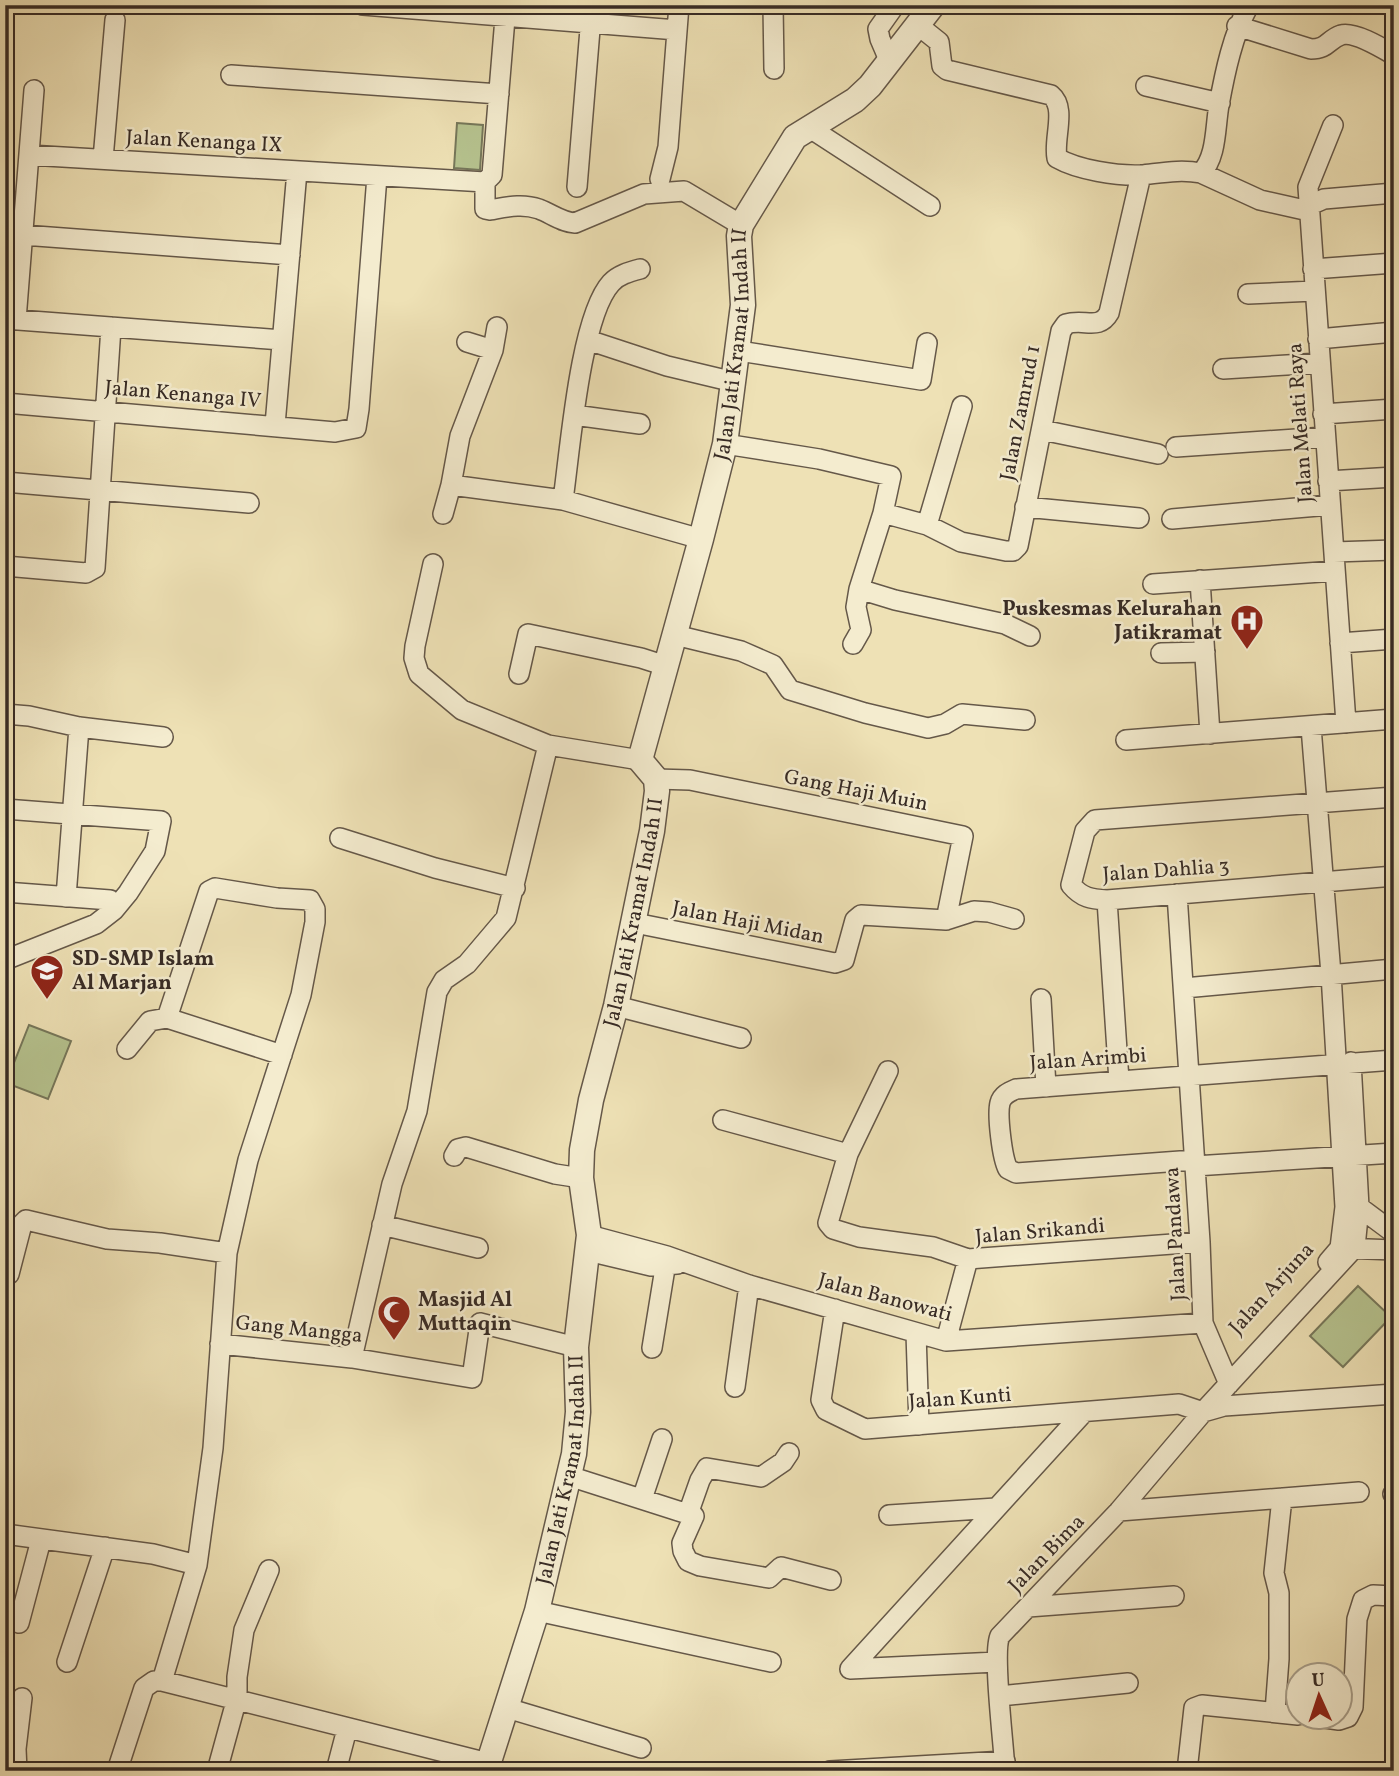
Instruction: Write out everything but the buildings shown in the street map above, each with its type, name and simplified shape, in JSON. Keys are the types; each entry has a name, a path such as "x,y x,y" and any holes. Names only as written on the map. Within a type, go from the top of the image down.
{"street":[{"path":"363,5 591,14 677,30"},
{"path":"660,178 668,148 679,5"},
{"path":"773,5 774,69"},
{"path":"889,60 878,29 895,5"},
{"name":"Jalan Jati Kramat Indah II","path":"487,1767 537,1611 574,1454 578,1412 576,1347 588,1243 581,1178 582,1150 591,1100 635,923 652,831 656,779 640,760 725,444 743,305 739,236 741,225 795,137 855,100 870,86 933,5"},
{"path":"1201,173 1208,166 1213,148 1237,26 1249,5"},
{"path":"506,11 492,175 485,182 485,209 521,205 537,208 565,222 575,223 644,194 684,191 741,225"},
{"path":"577,187 591,14"},
{"path":"103,159 115,20"},
{"path":"919,26 939,43 942,66 947,70 1051,95 1058,100 1056,158 1067,164 1099,172 1141,175 1190,171 1201,173 1260,200 1309,208 1324,199 1394,193"},
{"path":"1237,26 1321,49 1338,36 1348,35 1394,55"},
{"path":"231,75 499,94"},
{"path":"1146,86 1220,103"},
{"path":"34,90 23,235 11,320 282,340"},
{"name":"Jalan Melati Raya","path":"1333,125 1308,187 1346,723"},
{"path":"810,128 930,206"},
{"name":"Jalan Kenanga IX","path":"29,155 485,182"},
{"path":"275,425 297,171"},
{"name":"Jalan Zamrud 1","path":"883,513 927,525 961,541 1013,551 1018,546 1061,331 1066,324 1077,320 1098,324 1104,321 1109,313 1141,175"},
{"name":"Jalan Kenanga IV","path":"5,403 335,432 356,428 377,176"},
{"path":"23,235 290,255"},
{"path":"1313,270 1394,263"},
{"path":"563,500 574,415 592,319 613,280 640,269"},
{"path":"1248,294 1314,291"},
{"path":"5,566 86,573 95,568 111,327"},
{"path":"443,514 452,485 460,436 493,350 497,327"},
{"path":"1318,339 1394,332"},
{"path":"588,340 667,366 734,382"},
{"path":"467,342 493,350"},
{"path":"739,351 921,380 927,343"},
{"path":"1223,369 1320,363"},
{"path":"927,525 962,406"},
{"path":"1324,414 1394,409"},
{"path":"574,415 640,424"},
{"path":"1042,430 1167,451 1325,437"},
{"path":"725,444 819,459 891,476 883,513 859,589 856,607 861,630 853,644"},
{"path":"1328,481 1394,477"},
{"path":"5,482 249,503"},
{"path":"452,485 563,500 701,539"},
{"path":"1172,519 1330,505"},
{"path":"1025,507 1139,518"},
{"path":"1153,584 1334,562 1394,550"},
{"path":"433,564 415,646 414,658 419,674 461,710 548,745 640,760"},
{"path":"1200,580 1210,734"},
{"path":"859,589 895,600 1005,624 1031,636"},
{"path":"519,674 528,634 641,657 666,666"},
{"path":"675,635 741,651 773,665 790,690 865,713 928,728 945,724 962,714 1025,720"},
{"path":"1340,643 1394,639"},
{"path":"1161,653 1205,652"},
{"path":"5,715 29,716 79,727 163,737"},
{"path":"1126,740 1394,719"},
{"path":"66,897 79,727"},
{"name":"Jalan Arjuna","path":"1209,1406 1227,1380 1348,1247 1352,1207 1344,1063 1331,974 1311,727"},
{"path":"352,1357 392,1184 417,1111 437,992 444,980 467,964 506,918 548,745"},
{"name":"Gang Haji Muin","path":"656,779 690,779 963,836 946,920"},
{"path":"1317,803 1394,797"},
{"name":"Jalan Dahlia 3","path":"1317,803 1096,820 1085,831 1071,885 1078,894 1107,900 1394,876"},
{"path":"5,809 161,821 155,851 114,910 96,924 5,960"},
{"path":"340,838 435,868 514,888"},
{"path":"162,1681 197,1565 213,1448 227,1253 248,1160 301,995 315,922 315,909 310,900 277,898 215,888 209,891 167,1018"},
{"path":"5,892 110,900"},
{"name":"Jalan Pandawa","path":"1177,894 1203,1323 1227,1380"},
{"path":"1107,900 1119,1081"},
{"path":"946,920 974,911 1014,919"},
{"name":"Jalan Haji Midan","path":"635,923 835,963 844,960 855,920 861,915 946,920"},
{"path":"1184,988 1394,968"},
{"path":"1041,999 1046,1087"},
{"path":"616,1006 741,1038"},
{"path":"127,1049 150,1021 167,1018 282,1055"},
{"name":"Jalan Arimbi","path":"1194,1163 1016,1173 1009,1169 1002,1153 1000,1103 1005,1094 1016,1089 1394,1060"},
{"path":"888,1071 848,1154 828,1223 833,1229 859,1237 933,1247 968,1259"},
{"path":"723,1120 848,1154"},
{"path":"454,1156 458,1149 466,1147 555,1174 581,1178"},
{"path":"1194,1163 1394,1153"},
{"path":"1352,1207 1394,1233"},
{"path":"7,1273 22,1224 26,1220 107,1239 160,1243 227,1253"},
{"path":"382,1225 478,1248"},
{"name":"Jalan Srikandi","path":"946,1341 968,1259 1200,1242"},
{"name":"Jalan Banowati","path":"588,1243 651,1266 673,1262 946,1341 1203,1323"},
{"path":"1348,1247 1394,1250"},
{"path":"652,1348 673,1262"},
{"path":"735,1387 749,1285"},
{"name":"Jalan Kunti","path":"835,1309 821,1400 826,1410 865,1429 1179,1404 1209,1406"},
{"name":"Gang Mangga","path":"220,1344 352,1357 472,1378 480,1323 576,1347"},
{"path":"916,1333 919,1425"},
{"path":"1209,1406 1394,1394"},
{"name":"Jalan Bima","path":"1005,1766 997,1662 997,1643 1000,1636 1119,1511 1209,1406"},
{"path":"997,1662 850,1669 1084,1412"},
{"path":"642,1499 662,1439"},
{"path":"688,1514 707,1468 761,1476 783,1462 789,1453"},
{"path":"569,1476 694,1516 682,1542 683,1551 688,1561 700,1566 769,1578 781,1567 831,1580"},
{"path":"1119,1511 1359,1492"},
{"path":"1275,1712 1279,1659 1279,1593 1274,1573 1282,1498"},
{"path":"889,1515 996,1508"},
{"path":"5,1534 153,1554 197,1565"},
{"path":"19,1623 41,1540"},
{"path":"67,1662 105,1547"},
{"path":"216,1771 237,1698 237,1677 244,1630 269,1570"},
{"path":"1354,1684 1357,1619 1363,1601 1373,1595 1394,1596"},
{"path":"1028,1607 1174,1596"},
{"path":"537,1611 771,1662"},
{"path":"117,1771 144,1688 154,1681 237,1698 487,1767"},
{"path":"1000,1696 1128,1684"},
{"path":"17,1771 16,1749 22,1698"},
{"path":"1187,1771 1194,1708 1202,1705 1284,1713"},
{"path":"507,1708 640,1748"},
{"path":"336,1771 347,1729"},
{"path":"830,1771 1005,1766"}],"green space":[{"path":"457,123 483,125 480,170 454,168"},
{"path":"29,1025 71,1041 48,1099 6,1083"},
{"path":"1358,1286 1391,1317 1343,1367 1310,1336"}],"place":[{"name":"Puskesmas Kelurahan Jatikramat","path":"1247,651"},
{"name":"SD-SMP Islam Al Marjan","path":"47,1001"},
{"name":"Masjid Al Muttaqin","path":"394,1342"}]}
